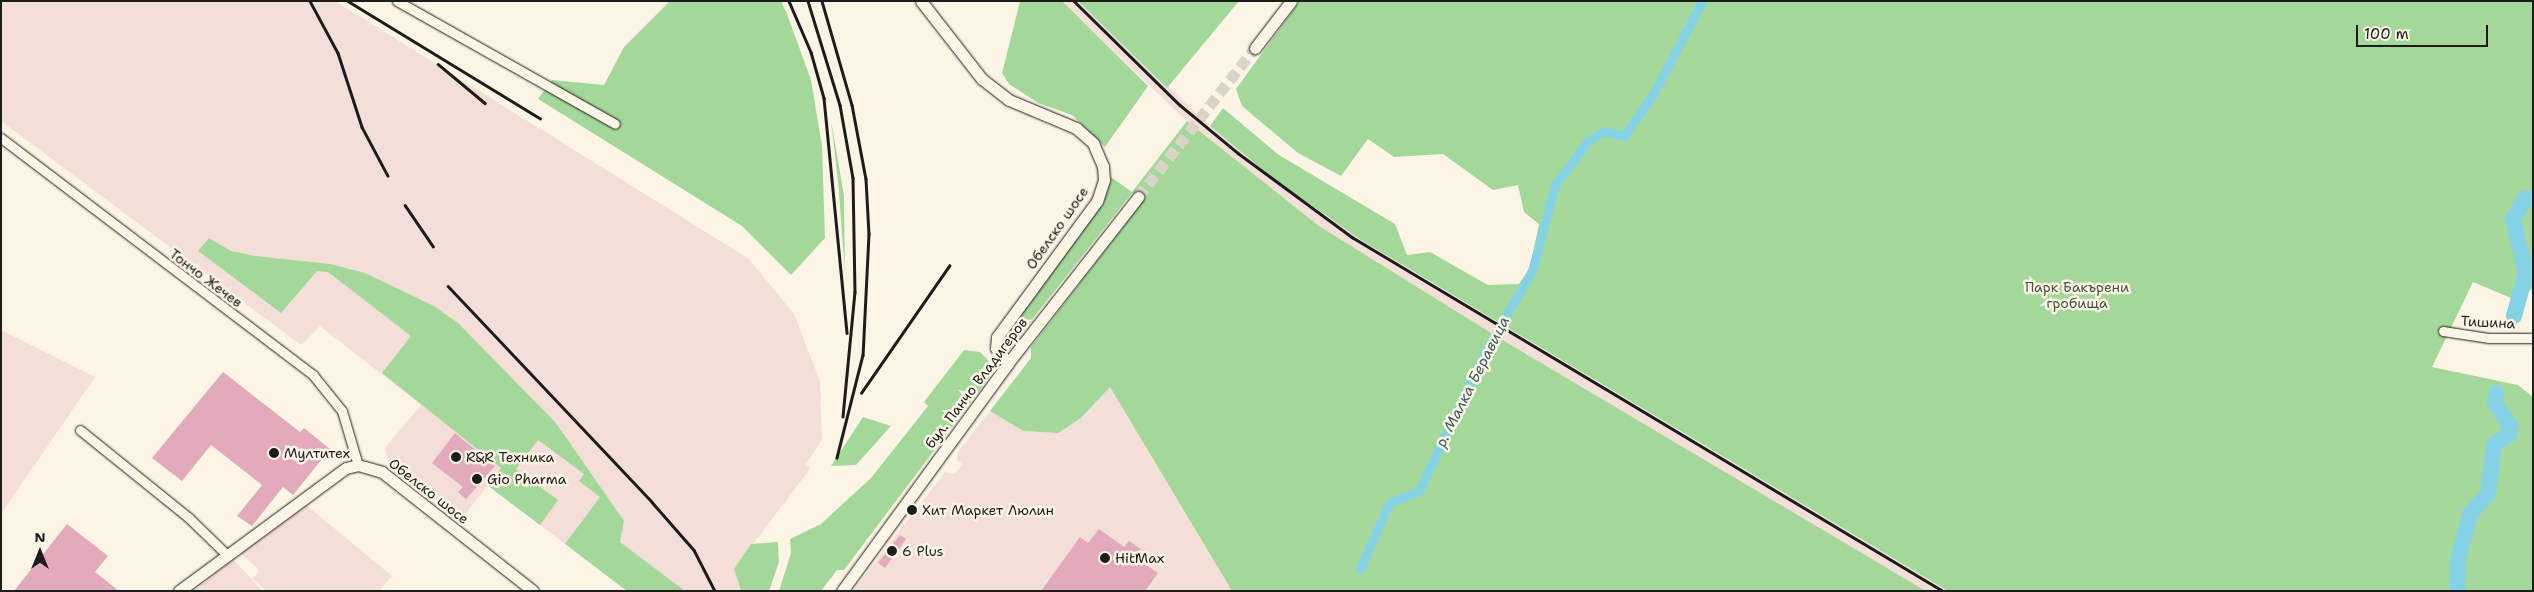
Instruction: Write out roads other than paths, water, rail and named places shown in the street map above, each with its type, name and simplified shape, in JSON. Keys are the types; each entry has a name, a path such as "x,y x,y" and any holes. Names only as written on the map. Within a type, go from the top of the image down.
{"street":[{"path":"397,1 615,124"},
{"name":"Обелско шосе","path":"921,1 982,79 1008,100 1076,128 1093,143 1103,166 1104,180 1097,201 997,337 996,348 1008,363"},
{"path":"1255,48 1291,1"},
{"name":"Тончо Жечев","path":"1,138 313,375 342,411 358,465"},
{"name":"бул. Панчо Владигеров","path":"842,591 1008,363 1138,197"},
{"name":"Тишина","path":"2442,331 2454,335 2533,338"},
{"path":"80,430 188,517 226,554"},
{"path":"179,591 226,554 346,468 358,465"},
{"name":"Обелско шосе","path":"358,465 382,472 532,591"}],"waterway":[{"name":"р. Малка Беравица","path":"1360,569 1389,503 1419,491 1487,348 1532,271 1555,185 1587,142 1604,131 1624,136 1654,93 1702,1"},
{"path":"2514,316 2526,273 2513,220 2524,199 2533,198"},
{"path":"2457,591 2458,560 2470,514 2488,494 2494,445 2510,433 2510,426 2495,403 2496,393"}],"tunnel":[{"path":"1138,197 1255,48"}],"railway":[{"path":"310,1 338,53 362,127 388,176"},
{"path":"348,1 540,118"},
{"path":"789,1 811,52 824,98 847,333"},
{"path":"808,1 840,105 853,178 855,292 843,416"},
{"path":"822,1 852,105 866,179 869,234 863,355 837,458"},
{"path":"1074,1 1180,105 1238,153 1352,237 1943,591"},
{"path":"438,64 485,103"},
{"path":"405,205 433,246"},
{"path":"861,393 949,266"},
{"path":"448,286 652,502 694,550 715,591"}],"place":[{"name":"Мултитех","path":"274,453"},
{"name":"R&R Техника","path":"456,457"},
{"name":"Gio Pharma","path":"477,479"},
{"name":"Хит Маркет Люлин","path":"912,510"},
{"name":"6 Plus","path":"892,551"},
{"name":"HitMax","path":"1105,558"}],"park label":[{"name":"Парк Бакърени гробища","path":"2077,296"}]}
